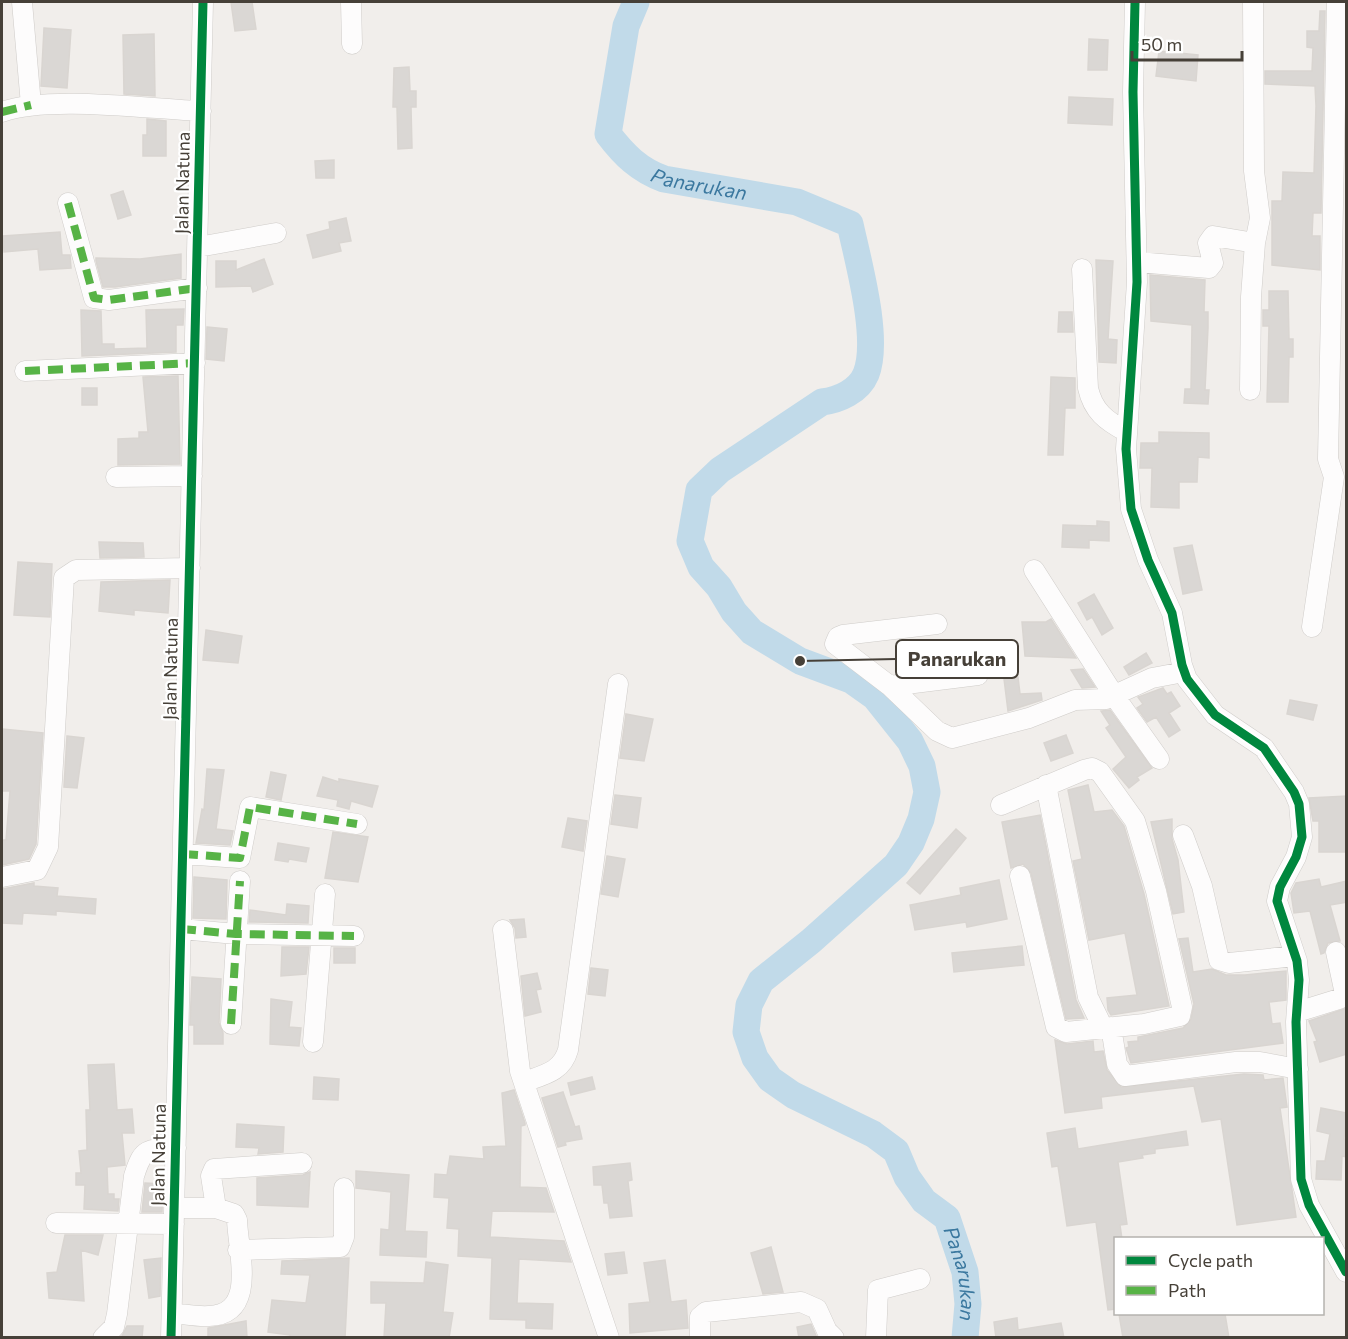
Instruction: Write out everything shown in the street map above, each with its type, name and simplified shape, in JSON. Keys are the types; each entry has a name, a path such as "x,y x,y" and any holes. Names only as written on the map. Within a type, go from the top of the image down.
{"street":[{"path":"22,2 31,105"},
{"name":"Jalan Natuna","path":"171,1338 204,2"},
{"path":"351,2 351,44"},
{"path":"1135,2 1133,92 1137,262 1133,375 1127,432 1131,509 1142,544 1172,613 1184,672 1194,690 1215,715 1264,748 1294,792 1299,804 1302,837 1300,846 1280,887 1277,901 1295,956 1299,980 1297,1012 1301,1179 1309,1205 1347,1272"},
{"path":"1250,390 1251,297 1255,243 1260,218 1254,171 1253,2"},
{"path":"1312,627 1334,477 1329,459 1338,2"},
{"path":"2,112 31,105 201,111"},
{"path":"68,203 94,298 109,300 197,288"},
{"path":"198,247 276,233"},
{"path":"1137,262 1209,268 1213,263 1208,243 1213,236 1255,243"},
{"path":"1082,269 1088,388 1091,402 1099,414 1127,432"},
{"path":"25,371 195,363"},
{"path":"116,477 192,476"},
{"path":"2,877 37,870 48,847 64,578 76,570 190,568"},
{"path":"1034,570 1115,697 1160,759"},
{"path":"937,624 843,635 835,640 839,648 890,686 937,731 951,738 1029,718 1075,700 1100,700 1115,697 1152,678 1184,672"},
{"path":"890,686 978,675"},
{"path":"524,1082 558,1068 566,1059 618,684"},
{"path":"1001,805 1084,770 1092,768 1100,772 1135,821 1150,869 1181,1013 1177,1018 1066,1032 1056,1027 1020,876"},
{"path":"1046,785 1088,997 1107,1028 1117,1064 1125,1076 1236,1062 1260,1062 1298,1069"},
{"path":"183,854 240,858 250,807 357,824"},
{"path":"1183,835 1199,877 1219,960 1229,963 1295,956"},
{"path":"231,1024 240,881"},
{"path":"313,1042 324,894"},
{"path":"181,929 236,934 354,936"},
{"path":"503,930 524,1082 609,1338"},
{"path":"1297,1012 1339,999 1344,994 1336,952"},
{"path":"103,1338 109,1334 116,1321 134,1176 140,1157 152,1149 176,1148"},
{"path":"216,1208 211,1176 214,1169 302,1163"},
{"path":"238,1250 339,1247 344,1237 344,1188"},
{"path":"56,1223 128,1222 216,1208 234,1214 237,1220 243,1288 238,1302 230,1310 208,1317 172,1313"},
{"path":"876,1338 878,1290 920,1279"},
{"path":"700,1338 700,1317 706,1312 801,1302 817,1310 827,1332 834,1338"}],"building":[{"path":"231,2 252,2 256,29 235,31"},
{"path":"1320,11 1325,11 1321,213 1313,213 1312,236 1320,236 1320,270 1272,265 1272,201 1282,201 1283,172 1314,173 1316,106 1315,86 1265,84 1265,71 1312,71 1313,48 1307,47 1307,31 1319,31"},
{"path":"44,28 71,30 67,88 41,86"},
{"path":"154,34 155,96 124,94 123,35"},
{"path":"1089,39 1108,40 1107,70 1088,70"},
{"path":"1159,51 1198,55 1196,81 1156,76"},
{"path":"409,67 410,91 416,91 416,107 411,107 412,148 398,149 397,107 393,107 394,68"},
{"path":"1069,97 1113,99 1112,125 1068,123"},
{"path":"147,119 166,121 166,156 143,156 143,135 147,135"},
{"path":"334,160 334,178 316,178 315,161"},
{"path":"123,191 131,215 118,219 111,195"},
{"path":"346,218 351,241 339,243 341,251 313,258 307,235 330,229 329,222"},
{"path":"60,232 62,255 70,255 71,268 40,270 38,249 4,252 3,236"},
{"path":"181,254 181,278 115,287 103,287 96,261 96,258 140,259"},
{"path":"264,259 273,284 253,292 251,286 216,287 216,261 236,261 236,270"},
{"path":"1096,260 1113,261 1108,339 1117,340 1116,363 1099,362"},
{"path":"1150,275 1205,280 1204,312 1208,312 1208,328 1205,390 1209,390 1208,404 1184,403 1185,389 1191,389 1192,325 1151,321"},
{"path":"1269,291 1288,291 1289,339 1293,339 1293,357 1289,357 1288,402 1267,402 1269,326 1263,326 1263,310 1269,310"},
{"path":"184,309 183,325 176,325 176,352 82,356 81,310 101,311 102,344 114,344 114,349 147,348 146,310"},
{"path":"1059,312 1072,312 1073,332 1058,332"},
{"path":"207,327 227,329 224,361 206,359"},
{"path":"178,376 180,464 118,465 118,439 139,438 139,432 148,432 143,377"},
{"path":"1051,377 1075,378 1075,408 1065,408 1063,455 1048,455"},
{"path":"82,388 97,388 97,405 82,405"},
{"path":"1159,432 1209,433 1209,458 1198,457 1197,482 1179,482 1179,508 1151,507 1152,468 1140,468 1141,443 1159,443"},
{"path":"1097,521 1109,522 1109,541 1089,540 1089,548 1062,547 1063,525 1097,526"},
{"path":"99,542 143,543 144,557 100,558"},
{"path":"1192,545 1202,590 1183,594 1174,548"},
{"path":"18,562 52,564 50,617 14,615"},
{"path":"170,580 168,613 134,610 134,615 99,611 101,582"},
{"path":"1094,594 1113,628 1102,635 1092,617 1087,620 1078,603"},
{"path":"1051,619 1076,658 1025,656 1022,622 1046,622"},
{"path":"206,630 242,636 238,663 203,660"},
{"path":"1146,653 1152,663 1129,675 1124,667"},
{"path":"1083,669 1095,687 1082,688 1071,670"},
{"path":"1018,677 1020,694 1041,693 1042,700 1008,711 1004,679"},
{"path":"1163,688 1167,694 1171,692 1180,706 1169,713 1180,730 1169,737 1156,717 1147,722 1137,708 1143,704 1138,697"},
{"path":"1290,700 1317,705 1313,720 1287,714"},
{"path":"1110,710 1152,768 1137,777 1139,780 1129,788 1113,769 1126,757 1106,728 1110,725 1101,711"},
{"path":"626,714 653,719 644,761 620,758"},
{"path":"2,729 43,733 36,844 29,859 2,865 2,840 6,840 10,791 2,791"},
{"path":"1066,735 1073,753 1051,761 1044,743"},
{"path":"67,736 84,738 77,788 64,787"},
{"path":"207,769 224,770 216,829 233,831 230,845 196,843 202,809 204,810"},
{"path":"271,772 286,775 281,800 266,797"},
{"path":"323,777 339,782 339,779 378,786 372,807 351,801 349,809 337,806 338,800 317,796"},
{"path":"1088,785 1094,812 1112,810 1124,826 1144,894 1169,1006 1111,1015 1108,1010 1107,998 1137,995 1125,933 1089,940 1073,861 1082,859 1068,790"},
{"path":"615,795 641,798 637,828 611,824"},
{"path":"1347,796 1347,852 1319,852 1319,821 1313,821 1309,798"},
{"path":"1040,815 1076,1000 1084,1018 1066,1019 1031,873 1023,864 1011,868 1002,822"},
{"path":"568,818 587,821 583,851 562,847"},
{"path":"1172,819 1172,839 1178,860 1184,912 1173,914 1151,822"},
{"path":"956,829 966,838 920,894 907,883"},
{"path":"333,832 368,837 358,882 325,878"},
{"path":"278,843 309,848 306,862 289,859 288,862 275,860"},
{"path":"607,856 625,859 618,897 601,894"},
{"path":"194,877 227,880 226,919 193,918"},
{"path":"1319,879 1321,887 1347,881 1347,902 1330,905 1340,941 1328,943 1324,953 1321,954 1310,911 1294,913 1291,893 1296,883"},
{"path":"999,880 1007,919 967,927 966,922 915,930 910,905 961,895 960,888"},
{"path":"34,883 34,886 58,888 57,896 96,899 95,914 56,911 56,915 23,913 22,924 2,923 2,889"},
{"path":"287,904 309,906 308,923 249,922 250,910 286,915"},
{"path":"524,919 526,937 516,938 515,928 510,920"},
{"path":"1188,938 1193,972 1212,969 1226,975 1245,975 1286,971 1286,1000 1269,1002 1272,1024 1280,1023 1283,1043 1131,1063 1126,1048 1129,1047 1128,1042 1138,1041 1138,1037 1183,1028 1191,1019 1194,1004 1179,939"},
{"path":"1022,946 1024,965 954,972 952,953"},
{"path":"282,947 309,947 306,974 281,976"},
{"path":"334,948 355,948 355,963 334,963"},
{"path":"591,968 608,970 605,996 588,994"},
{"path":"537,973 541,989 536,990 541,1012 525,1016 521,976"},
{"path":"192,977 221,979 219,1023 223,1033 223,1044 194,1044 194,1025 190,1025"},
{"path":"271,999 292,1002 289,1027 301,1028 299,1046 270,1044"},
{"path":"1347,1008 1347,1054 1320,1062 1314,1042 1317,1041 1309,1021"},
{"path":"1055,1040 1067,1044 1093,1041 1094,1052 1103,1051 1107,1070 1121,1087 1244,1074 1263,1075 1264,1080 1283,1078 1287,1107 1280,1108 1296,1217 1237,1225 1221,1119 1202,1122 1194,1086 1101,1097 1102,1108 1065,1113"},
{"path":"114,1064 117,1110 132,1109 134,1133 122,1133 125,1165 107,1167 108,1194 114,1194 114,1199 119,1199 118,1211 84,1209 85,1185 76,1185 76,1173 81,1173 79,1151 87,1150 86,1110 90,1110 88,1065"},
{"path":"314,1077 339,1079 338,1100 313,1099"},
{"path":"592,1077 595,1089 571,1095 568,1083"},
{"path":"514,1090 525,1123 521,1126 520,1187 546,1188 554,1212 492,1211 490,1237 564,1241 571,1262 519,1259 517,1303 553,1304 552,1329 526,1328 526,1320 490,1319 492,1258 458,1256 459,1229 447,1228 449,1198 434,1197 435,1174 447,1175 450,1156 484,1159 483,1147 506,1146 502,1093"},
{"path":"563,1092 575,1127 579,1126 582,1139 565,1142 566,1145 558,1147 542,1098"},
{"path":"1321,1108 1347,1113 1344,1139 1347,1140 1347,1157 1342,1156 1341,1180 1316,1179 1317,1161 1325,1161 1330,1134 1317,1131"},
{"path":"237,1124 284,1127 283,1152 258,1154 259,1148 236,1147"},
{"path":"1075,1128 1078,1149 1186,1131 1188,1145 1155,1149 1155,1153 1142,1155 1143,1158 1118,1162 1127,1224 1120,1225 1122,1237 1114,1237 1114,1309 1108,1310 1096,1222 1067,1226 1058,1166 1052,1167 1047,1133"},
{"path":"630,1163 632,1180 628,1181 632,1216 610,1218 608,1203 604,1203 602,1185 594,1185 593,1167"},
{"path":"356,1171 409,1175 405,1231 427,1232 426,1257 380,1255 381,1229 389,1230 391,1192 356,1188"},
{"path":"310,1172 308,1207 257,1205 257,1178 303,1175"},
{"path":"145,1183 163,1184 162,1212 142,1212"},
{"path":"65,1235 103,1235 98,1255 81,1250 84,1301 49,1298 47,1273 57,1272"},
{"path":"771,1247 783,1292 763,1294 751,1253"},
{"path":"624,1252 627,1273 608,1275 605,1254"},
{"path":"161,1258 160,1296 149,1298 144,1260"},
{"path":"349,1258 345,1338 290,1338 290,1335 268,1332 272,1300 306,1303 310,1275 281,1274 282,1261"},
{"path":"665,1260 671,1302 686,1300 688,1328 630,1333 629,1304 650,1302 644,1263"},
{"path":"426,1262 448,1265 443,1312 453,1313 449,1338 384,1338 386,1303 371,1303 371,1282 424,1283"},
{"path":"1119,1315 1225,1315 1229,1338 1123,1338"},
{"path":"1017,1318 1018,1330 1061,1323 1064,1338 996,1338 994,1322"},
{"path":"246,1321 247,1338 208,1338 208,1328"},
{"path":"811,1324 817,1338 799,1338 797,1327"},
{"path":"127,1326 143,1326 142,1338 121,1338"}],"waterway":[{"name":"Panarukan","path":"636,2 626,26 608,134 620,149 647,171 664,179 797,202 850,224 866,300 871,341 870,359 863,380 848,394 822,402 720,470 699,490 690,541 701,567 719,587 734,612 752,632 800,661 851,680 875,697 910,741 922,766 927,792 921,819 911,843 896,865 811,941 761,981 749,1005 746,1032 755,1058 770,1079 793,1095 873,1134 896,1151 907,1177 924,1201 947,1218 965,1272 968,1304 965,1338"}],"marked path":[{"path":"2,112 31,105"},
{"path":"68,203 94,298 109,300 197,288"},
{"path":"25,371 195,363"},
{"path":"183,854 240,858 250,807 357,824"},
{"path":"231,1024 240,881"},
{"path":"181,929 236,934 354,936"}],"cycle path":[{"path":"171,1338 203,2"},
{"path":"1135,2 1133,92 1137,282 1126,449 1131,509 1148,560 1172,613 1187,679 1215,715 1264,748 1294,792 1299,804 1302,837 1296,857 1280,887 1277,901 1297,961 1299,980 1296,1022 1301,1179 1309,1205 1346,1272"}],"place":[{"name":"Panarukan","path":"800,661"}]}
